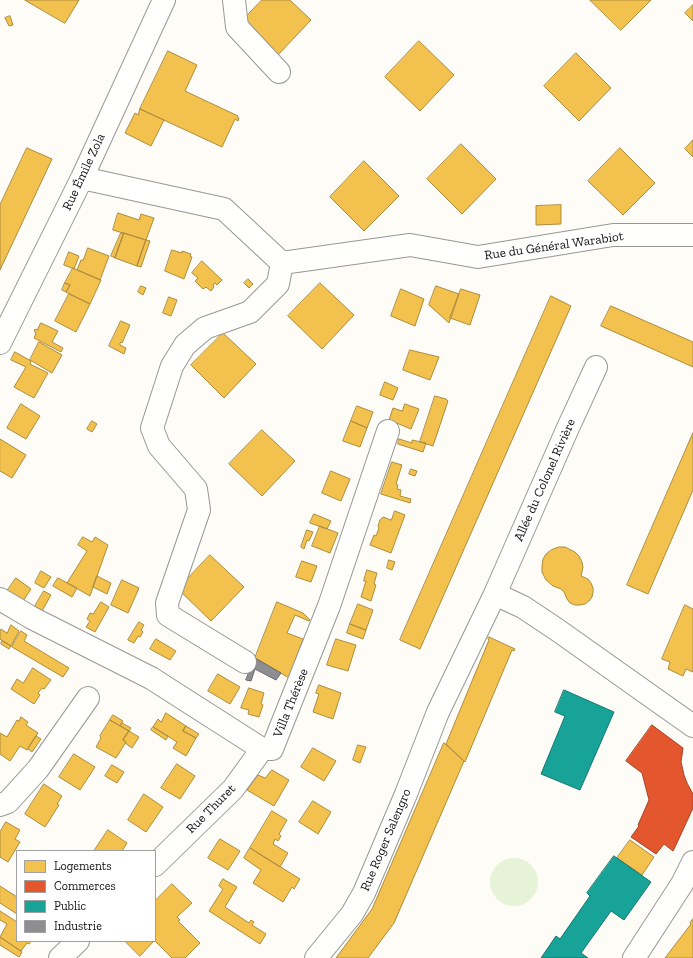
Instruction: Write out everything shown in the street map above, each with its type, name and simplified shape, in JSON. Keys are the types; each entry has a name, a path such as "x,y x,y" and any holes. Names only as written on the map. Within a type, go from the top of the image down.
{"street":[{"name":"Rue Émile Zola","path":"0,343 82,178 164,0"},
{"path":"234,0 237,27 279,72"},
{"path":"82,178 224,209 282,262 278,284 250,312 206,328 184,345 172,366 152,428 159,446 196,489 199,510 167,603 168,615 245,662"},
{"name":"Rue du Général Warabiot","path":"282,262 410,246 478,257 613,235 693,235"},
{"name":"Allée du Colonel Rivière","path":"438,712 495,594 596,367"},
{"name":"Villa Thérèse","path":"0,599 32,618 151,678 262,749 272,749 330,606 388,431"},
{"path":"495,594 523,607 556,629 693,726"},
{"path":"0,805 8,802 38,769 88,698"},
{"name":"Rue Roger Salengro","path":"316,958 352,914 364,894 406,794 438,712"},
{"name":"Rue Thuret","path":"156,864 233,789 262,749"},
{"path":"634,958 682,884 693,862"},
{"path":"60,958 77,942"}],"green space":[{"path":"509,858 519,858 528,862 534,868 537,873 537,891 528,902 519,906 509,906 500,902 494,896 490,887 490,877 494,868 500,862"}],"building: Logements":[{"path":"25,0 79,0 65,23"},
{"path":"262,0 290,0 311,20 277,56 241,22"},
{"path":"590,0 651,0 621,30"},
{"path":"693,5 693,21 685,13"},
{"path":"10,16 13,25 9,26 5,18"},
{"path":"419,41 454,75 420,111 385,77"},
{"path":"168,51 197,65 185,91 238,116 238,121 235,119 222,147 140,109"},
{"path":"576,53 611,88 579,121 544,86"},
{"path":"140,109 164,120 151,146 125,133 135,113 138,115"},
{"path":"693,140 693,157 685,149"},
{"path":"461,144 496,179 462,214 427,179"},
{"path":"27,148 52,159 0,270 0,205"},
{"path":"620,148 655,183 623,215 588,181"},
{"path":"364,161 399,196 364,231 330,197"},
{"path":"561,205 561,224 536,225 536,206"},
{"path":"118,213 139,220 141,214 154,218 146,240 113,230"},
{"path":"121,233 124,233 115,258 111,256"},
{"path":"124,233 146,240 137,266 115,258"},
{"path":"146,240 150,241 141,267 137,266"},
{"path":"88,248 109,256 100,280 77,270"},
{"path":"172,250 191,254 190,256 192,257 184,279 165,271"},
{"path":"69,252 79,256 74,269 64,265"},
{"path":"202,261 222,280 217,285 215,283 213,285 214,287 211,291 206,287 203,289 195,281 198,278 192,273"},
{"path":"73,268 101,280 90,304 66,292 70,285 65,283"},
{"path":"248,279 253,284 249,288 244,283"},
{"path":"65,283 70,285 66,292 62,290"},
{"path":"320,283 354,315 322,349 288,316"},
{"path":"141,286 146,288 143,295 138,292"},
{"path":"436,286 459,294 449,323 429,305"},
{"path":"401,289 424,299 415,326 391,316"},
{"path":"461,289 480,295 470,325 450,318"},
{"path":"69,294 90,304 76,332 55,321"},
{"path":"551,296 571,306 420,649 400,640"},
{"path":"169,297 177,300 171,316 163,313"},
{"path":"611,306 693,342 693,367 601,326"},
{"path":"121,321 130,325 122,343 120,343 120,345 126,348 124,354 109,346"},
{"path":"41,323 58,331 52,342 63,348 61,352 34,338 36,333 34,331 35,329 37,330"},
{"path":"223,333 256,364 224,398 191,365"},
{"path":"39,342 62,355 52,373 30,360"},
{"path":"410,350 439,357 430,380 403,370"},
{"path":"15,352 31,361 30,364 48,373 34,398 14,387 26,367 11,360"},
{"path":"385,382 398,388 393,400 380,395"},
{"path":"435,396 448,401 433,446 420,442"},
{"path":"21,404 40,416 26,439 7,428"},
{"path":"405,404 419,409 411,429 389,420 393,408 402,411"},
{"path":"357,406 373,412 367,428 351,421"},
{"path":"92,421 97,424 92,432 87,429"},
{"path":"351,421 367,428 360,447 343,441"},
{"path":"262,430 295,461 262,496 229,464"},
{"path":"693,433 693,490 648,594 627,585"},
{"path":"0,439 26,455 12,478 0,471"},
{"path":"399,439 412,443 412,440 426,443 423,452 398,444"},
{"path":"392,462 402,465 396,484 398,485 397,489 401,490 400,496 411,499 410,503 381,494"},
{"path":"411,469 417,471 415,476 409,474"},
{"path":"331,471 350,479 341,501 322,493"},
{"path":"395,511 405,515 391,553 370,545 374,535 376,536 380,520 383,517 391,520"},
{"path":"314,514 331,521 327,529 310,523"},
{"path":"320,526 338,533 330,553 312,546"},
{"path":"307,530 313,532 309,541 307,540 304,549 301,547"},
{"path":"83,537 92,542 95,537 108,545 90,596 67,583 87,551 78,545"},
{"path":"559,547 565,547 575,552 582,562 583,567 581,576 588,579 593,588 592,597 585,604 575,605 570,603 564,592 546,580 542,572 543,559 546,554"},
{"path":"210,555 244,587 211,621 178,589"},
{"path":"389,560 395,562 392,570 387,568"},
{"path":"302,561 317,566 311,582 296,577"},
{"path":"367,570 377,573 374,584 376,585 371,601 361,597 366,581 364,581"},
{"path":"41,571 51,577 44,588 35,583"},
{"path":"97,576 111,583 107,594 93,587"},
{"path":"16,578 31,589 21,604 5,594"},
{"path":"58,578 77,588 72,597 53,586"},
{"path":"122,580 139,588 128,613 111,605"},
{"path":"44,591 51,595 42,611 35,606"},
{"path":"101,602 109,607 95,632 86,627 90,621 87,619 90,613 93,614"},
{"path":"277,602 303,613 310,620 309,621 295,615 287,633 303,639 289,678 255,658"},
{"path":"358,604 373,610 366,630 350,624"},
{"path":"685,605 693,609 693,672 686,669 683,676 668,669 670,662 662,659"},
{"path":"139,622 144,625 141,630 143,632 140,637 138,636 134,643 128,640"},
{"path":"350,624 366,630 363,639 347,633"},
{"path":"11,625 19,631 11,646 0,639 0,631 1,629 7,633"},
{"path":"21,631 27,635 24,641 69,668 63,677 12,647"},
{"path":"489,637 515,649 514,651 512,650 465,762 446,744"},
{"path":"156,639 176,651 170,660 150,649"},
{"path":"336,639 356,645 348,671 327,665"},
{"path":"2,641 11,646 9,649 1,644"},
{"path":"33,668 51,680 44,689 42,688 38,693 40,695 34,704 11,689 17,679 23,683"},
{"path":"218,674 240,687 230,704 208,691"},
{"path":"319,685 341,693 333,719 313,712 319,694 316,693"},
{"path":"249,688 264,693 261,704 263,705 259,717 248,714 249,710 241,708"},
{"path":"166,713 186,726 183,731 196,738 186,756 173,748 177,742 153,727 158,719 161,722"},
{"path":"113,715 123,721 120,726 110,720"},
{"path":"21,717 28,722 26,725 38,733 27,750 20,746 10,761 0,754 0,733 7,737 17,720 19,721"},
{"path":"110,720 129,731 123,740 126,742 116,758 96,747 101,738 100,736"},
{"path":"122,723 131,728 129,731 120,726"},
{"path":"186,726 199,734 196,738 183,731"},
{"path":"153,727 168,736 166,740 151,730"},
{"path":"129,731 139,737 132,748 123,740"},
{"path":"36,736 41,739 32,752 28,749"},
{"path":"444,743 464,761 394,923 368,958 336,958 372,909"},
{"path":"358,745 366,747 360,763 353,760"},
{"path":"313,748 336,761 324,781 301,767"},
{"path":"74,754 95,767 80,790 59,777"},
{"path":"177,764 195,776 180,799 161,788"},
{"path":"112,765 124,772 117,783 105,776"},
{"path":"272,770 289,780 274,806 247,790 258,775 265,778"},
{"path":"44,784 62,796 57,804 59,805 45,827 25,814"},
{"path":"144,794 163,807 146,832 128,820"},
{"path":"313,801 331,812 318,834 299,822"},
{"path":"272,811 287,820 279,834 281,836 278,841 275,839 273,844 288,853 280,867 250,848"},
{"path":"6,822 20,830 15,839 20,842 8,862 0,857 0,832"},
{"path":"108,830 127,843 123,850 95,850"},
{"path":"220,839 240,851 228,870 208,858"},
{"path":"630,840 654,857 642,875 617,858"},
{"path":"250,848 300,879 294,889 292,887 283,902 253,883 261,870 244,858"},
{"path":"223,879 237,887 225,907 249,923 251,920 254,922 252,925 266,934 260,944 209,911 223,889 219,886"},
{"path":"172,884 192,903 177,917 180,920 178,921 200,943 185,958 172,958 156,942 156,900"},
{"path":"0,886 16,896 16,913 0,903"},
{"path":"0,911 16,921 16,942 30,942 29,944 27,943 21,951 0,937 7,924 0,920"},
{"path":"693,919 693,958 665,958 691,924 690,923"},
{"path":"0,937 22,952 19,957 0,945"},
{"path":"126,942 153,942 140,956"}],"building: Commerces":[{"path":"652,725 683,748 681,762 687,783 693,794 693,808 673,851 664,844 656,854 631,837 639,826 638,825 649,800 642,773 626,761"}],"building: Public":[{"path":"564,690 614,712 580,790 541,774 565,716 555,712"},
{"path":"614,856 651,882 624,920 611,911 581,953 588,958 541,958 556,936 560,939 590,896 587,893"}],"building: Industrie":[{"path":"255,658 281,673 276,680 255,669 251,681 246,680"}]}
